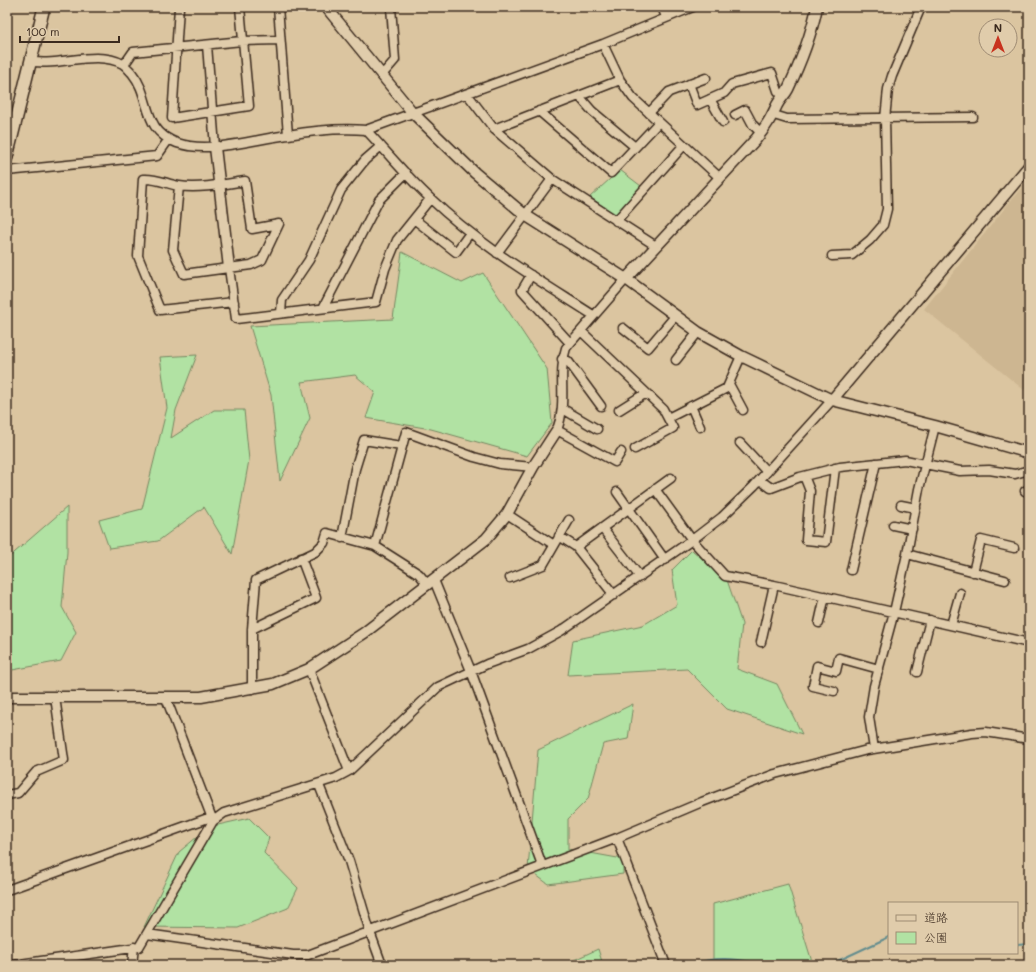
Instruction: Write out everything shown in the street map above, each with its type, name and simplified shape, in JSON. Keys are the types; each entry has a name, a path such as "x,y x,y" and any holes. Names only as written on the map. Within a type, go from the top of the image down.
{"main road":[{"path":"7,157 44,7"}],"street":[{"path":"179,7 172,118 249,106 240,7"},
{"path":"278,7 288,135"},
{"path":"326,7 413,113 476,173 525,215 626,279 698,332 741,356 832,400 935,426 1029,453"},
{"path":"382,74 395,60 390,7"},
{"path":"662,7 666,17"},
{"path":"31,62 54,62 91,58 103,59 124,65 139,82 154,126 168,139 188,146 215,146 335,128 366,130 468,95 603,44 693,7"},
{"path":"7,697 201,697 273,684 310,669 364,634 486,539 507,514 533,467 557,430 563,409 562,359 566,348 626,279 720,178 774,115 778,104 797,70 812,33 817,7"},
{"path":"832,256 852,255 870,240 883,225 887,209 885,119 888,89 921,7"},
{"path":"124,65 133,52 242,41 280,40"},
{"path":"603,44 620,80 633,98 720,178"},
{"path":"207,45 211,112 236,319 376,302 385,269 397,240 430,199"},
{"path":"689,84 697,105 724,93 732,84 772,73 778,92 783,97"},
{"path":"649,113 668,92 706,78"},
{"path":"494,129 620,80"},
{"path":"468,95 494,129 552,179 656,246"},
{"path":"579,96 592,111 635,147"},
{"path":"710,99 723,122"},
{"path":"735,114 745,110 753,125 761,132"},
{"path":"538,111 611,173 659,122"},
{"path":"774,115 787,119 973,117"},
{"path":"366,130 430,199 470,233 497,253 594,315"},
{"path":"7,171 156,156 168,139"},
{"path":"616,221 684,145"},
{"path":"281,313 282,300 309,260 341,190 365,160 381,146"},
{"path":"7,890 212,819 224,813 319,785 336,778 348,771 438,687 471,671 528,649 561,631 665,560 722,517 760,480 832,400 1029,166"},
{"path":"323,308 379,200 406,173"},
{"path":"179,186 173,250 184,274 251,265 262,260 280,224 252,228 245,181 221,185 179,186 154,178 143,179 138,256 160,310 234,302"},
{"path":"497,253 552,179"},
{"path":"414,219 456,252 470,233"},
{"path":"531,275 522,290 570,343"},
{"path":"623,328 648,348 676,315"},
{"path":"581,331 663,409 673,428 634,449"},
{"path":"676,360 698,332"},
{"path":"668,418 727,388 741,356"},
{"path":"562,359 568,362 601,406"},
{"path":"729,384 743,410"},
{"path":"619,410 646,393"},
{"path":"691,406 700,427"},
{"path":"563,409 597,429"},
{"path":"874,749 869,717 879,669 908,554 925,464 935,426"},
{"path":"557,430 615,462 621,452"},
{"path":"375,546 406,432 474,457 500,464 533,467"},
{"path":"342,538 355,469 364,440 401,446"},
{"path":"740,442 767,472"},
{"path":"760,480 771,488 804,476 835,468 905,460 960,471 989,470 1015,474 1029,470"},
{"path":"851,570 876,463"},
{"path":"804,476 810,491 806,540 826,542 835,468"},
{"path":"576,547 671,478"},
{"path":"655,489 692,540 725,576 774,584 1029,643"},
{"path":"617,492 665,560"},
{"path":"901,505 916,508"},
{"path":"507,514 554,545"},
{"path":"510,578 543,566 569,520"},
{"path":"893,525 912,529"},
{"path":"602,528 640,577"},
{"path":"252,689 252,629 256,580 315,552 324,543 327,533 342,538 368,542 375,546 431,582 471,671 542,865"},
{"path":"560,536 576,547 614,595"},
{"path":"973,572 981,540 1014,548"},
{"path":"908,554 1005,580"},
{"path":"252,629 316,598 301,558"},
{"path":"761,642 774,584"},
{"path":"951,625 960,593"},
{"path":"819,623 825,596"},
{"path":"917,672 930,620"},
{"path":"834,691 813,686 817,666 836,671 839,658 879,669"},
{"path":"310,669 348,771"},
{"path":"7,795 18,793 36,772 64,760 55,697"},
{"path":"166,698 212,819"},
{"path":"147,934 293,955 308,955 542,865 617,838 702,802 775,774 874,749 911,742 986,732 1029,739"},
{"path":"319,785 349,861 370,932 382,965"},
{"path":"13,965 139,947 212,819"},
{"path":"617,838 666,965"},
{"path":"132,965 134,947"}],"shaded area":[{"path":"1029,178 1029,384 1024,390 924,309"}],"green space":[{"path":"620,170 641,186 617,214 614,214 590,197"},
{"path":"402,252 462,283 483,273 547,369 552,423 527,456 431,429 366,418 375,392 355,375 301,382 310,418 280,481 271,395 250,326 393,319"},
{"path":"197,355 176,410 171,438 214,410 244,410 249,460 232,554 204,507 158,541 109,548 99,520 142,509 167,408 160,357"},
{"path":"67,507 67,552 62,607 76,632 61,661 7,671 7,559"},
{"path":"692,550 727,580 742,624 737,669 777,684 802,734 727,709 687,669 568,675 573,640 643,625 677,605 672,570"},
{"path":"633,704 628,739 603,744 588,799 568,819 568,849 623,859 623,874 548,884 528,869 538,750"},
{"path":"249,818 269,838 264,853 298,888 288,908 238,928 144,927 179,852 209,827"},
{"path":"788,884 813,965 726,965 713,959 713,904"},
{"path":"598,949 603,965 563,965"}],"waterway":[{"path":"829,965 888,937"},
{"path":"1018,945 1029,944"},
{"path":"693,965 721,959 740,960 769,965"}]}
